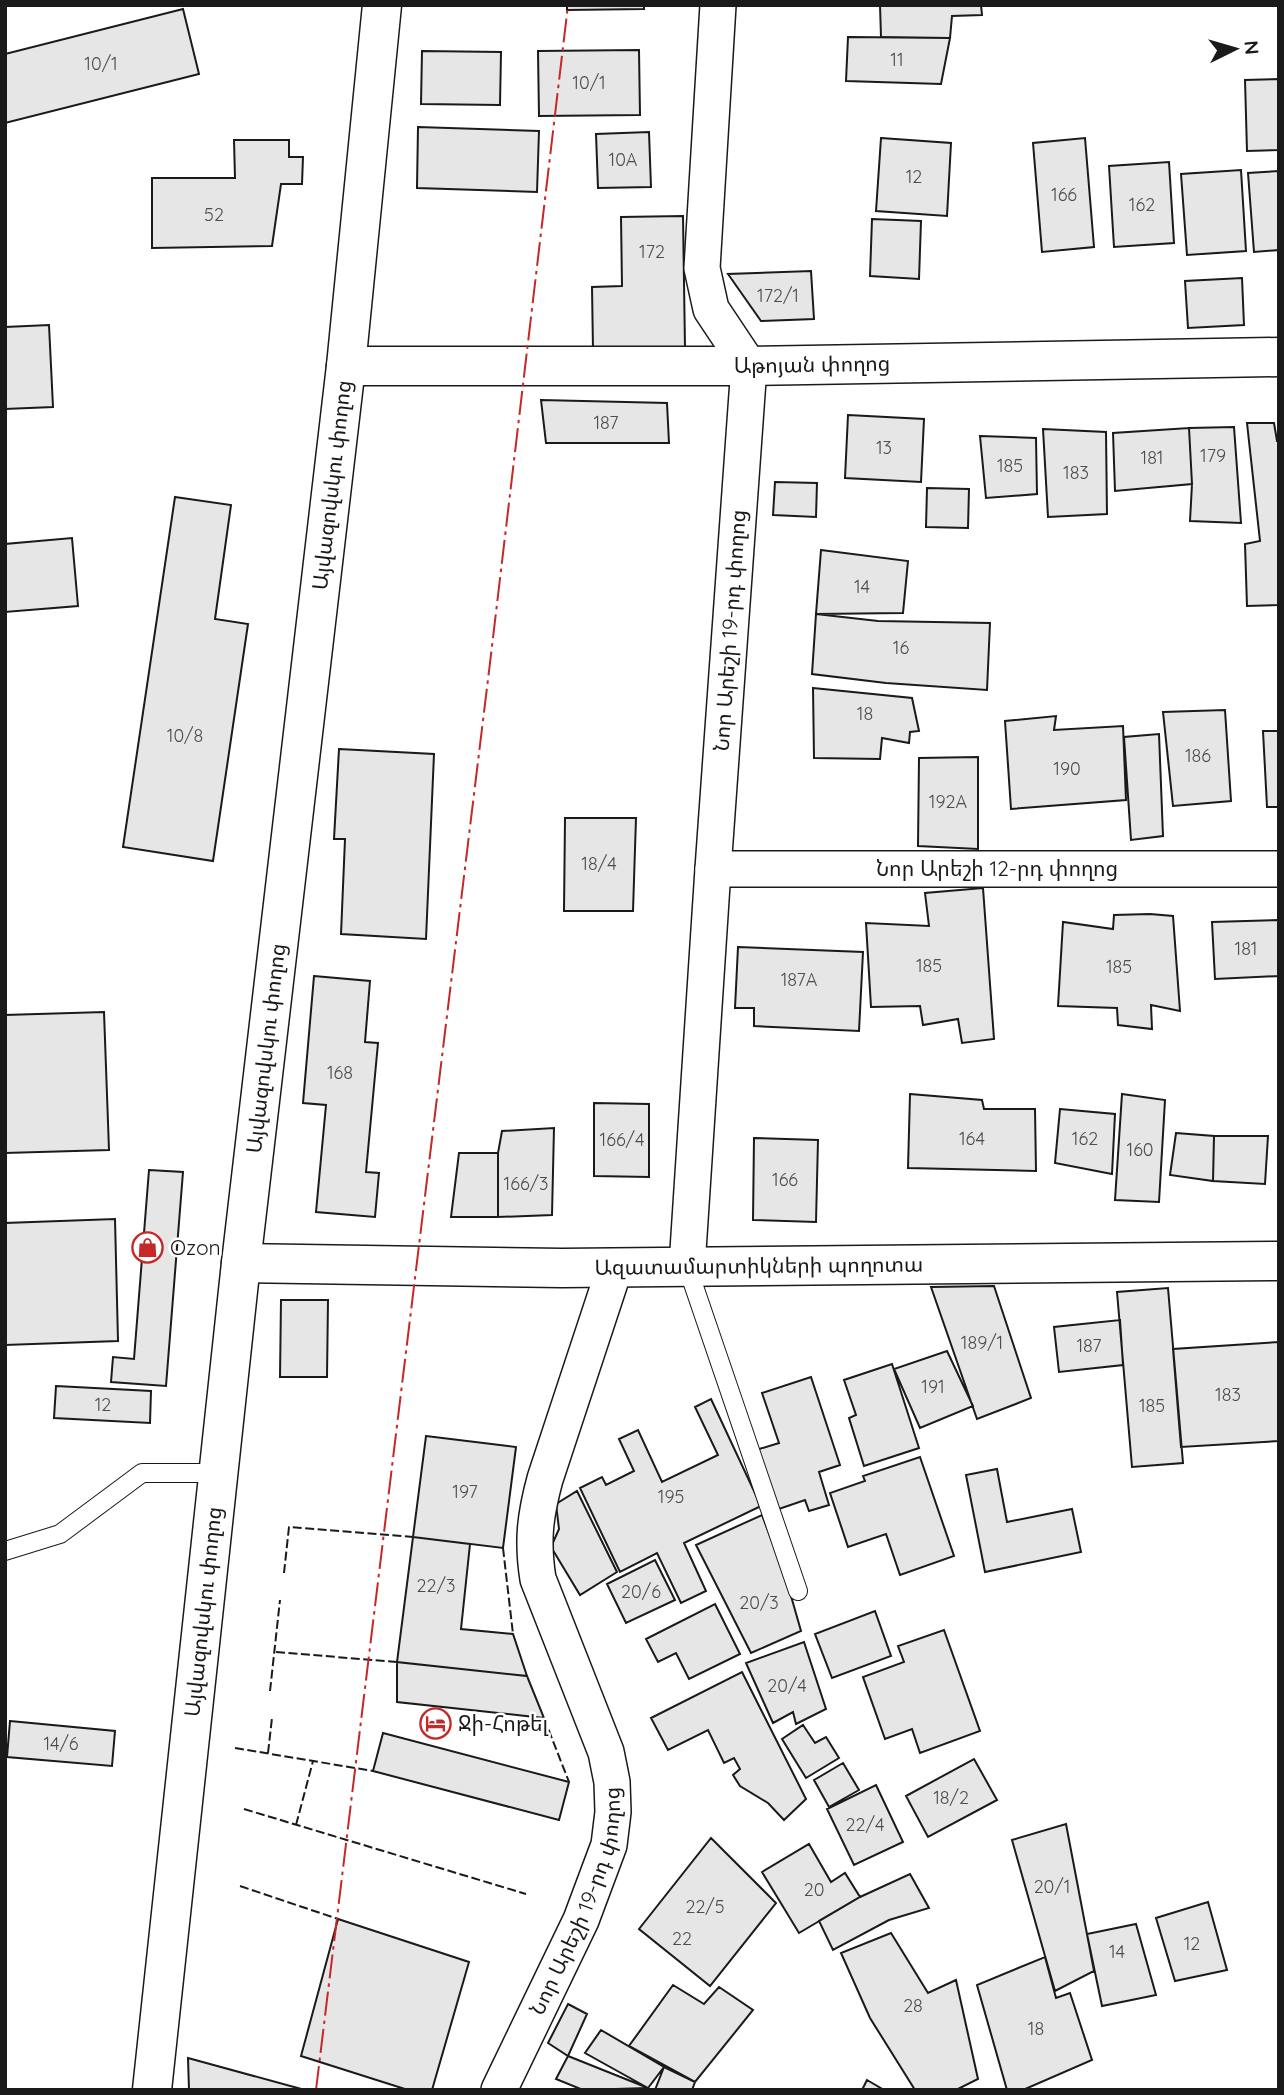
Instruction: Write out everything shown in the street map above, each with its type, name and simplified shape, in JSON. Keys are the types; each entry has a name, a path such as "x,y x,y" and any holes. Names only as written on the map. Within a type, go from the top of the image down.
{"main road":[{"name":"Այվազովսկու փողոց","path":"152,2090 240,1263 346,366 382,5"},
{"name":"Աթոյան փողոց","path":"346,366 749,366 1279,357"},
{"name":"Ազատամարտիկների պողոտա","path":"240,1263 615,1267 1279,1261"}],"street":[{"path":"718,5 702,268 711,309 749,366"},
{"name":"Նոր Արեշի 19-րդ փողոց","path":"687,1266 712,869 749,366"},
{"name":"Նոր Արեշի 12-րդ փողոց","path":"712,869 1279,869"},
{"name":"Նոր Արեշի 19-րդ փողոց","path":"499,2090 582,1920 608,1845 613,1812 612,1782 606,1752 538,1579 534,1549 536,1515 545,1479 615,1267"}],"lane":[{"path":"687,1266 798,1591"},
{"path":"5,1551 60,1534 142,1473 218,1473"}],"building":[{"path":"567,5 644,5 644,9 567,10"},
{"path":"880,5 981,5 982,15 952,16 950,38 881,37"},
{"path":"183,9 199,74 5,123 5,54"},
{"path":"848,37 950,38 941,84 846,81"},
{"path":"639,50 640,115 539,116 538,51"},
{"path":"422,51 501,52 500,105 421,104"},
{"path":"1279,79 1279,150 1247,151 1245,80"},
{"path":"418,127 539,131 537,192 417,188"},
{"path":"649,132 651,187 598,188 596,134"},
{"path":"881,138 951,143 947,216 876,211"},
{"path":"1085,138 1094,247 1042,252 1033,143"},
{"path":"234,140 289,140 289,157 303,157 302,184 281,184 272,246 152,248 152,178 235,178"},
{"path":"1169,162 1174,243 1114,247 1109,166"},
{"path":"1241,170 1246,251 1187,255 1181,174"},
{"path":"1279,171 1279,250 1254,252 1248,173"},
{"path":"683,216 685,348 593,350 592,287 622,286 621,217"},
{"path":"872,219 921,221 919,279 870,276"},
{"path":"811,271 814,319 761,321 728,274"},
{"path":"1242,278 1244,325 1188,328 1185,281"},
{"path":"49,325 53,407 5,409 5,327"},
{"path":"541,400 667,403 669,443 546,443"},
{"path":"848,415 924,419 921,482 845,478"},
{"path":"1247,423 1274,423 1279,441 1279,605 1247,606 1245,544 1260,541"},
{"path":"1234,427 1241,523 1190,521 1192,484 1189,428"},
{"path":"1189,428 1192,484 1115,491 1113,433"},
{"path":"1043,429 1106,432 1107,514 1048,517"},
{"path":"980,436 1036,438 1037,494 986,498"},
{"path":"775,482 817,483 816,517 773,515"},
{"path":"927,488 969,489 968,528 926,527"},
{"path":"175,497 231,505 215,619 248,624 213,861 123,847"},
{"path":"72,538 78,606 5,612 5,544"},
{"path":"821,550 908,561 903,613 816,614"},
{"path":"816,614 878,621 990,623 987,690 886,683 812,674"},
{"path":"813,688 912,698 919,731 910,732 909,743 882,738 880,759 814,758"},
{"path":"1225,710 1231,801 1173,806 1163,712"},
{"path":"1056,716 1054,730 1123,726 1126,800 1011,809 1005,721"},
{"path":"1263,731 1279,731 1279,807 1267,807"},
{"path":"1159,734 1163,836 1131,840 1124,737"},
{"path":"339,749 434,754 426,939 341,934 345,839 334,839"},
{"path":"978,757 978,849 918,846 919,758"},
{"path":"565,818 636,818 633,911 564,911"},
{"path":"983,888 994,1039 962,1043 958,1019 923,1025 920,1006 871,1007 866,923 929,926 925,893"},
{"path":"1114,915 1173,916 1180,1011 1151,1005 1152,1029 1118,1025 1117,1008 1058,1006 1063,922 1113,929"},
{"path":"1279,920 1279,976 1215,979 1212,922"},
{"path":"738,947 863,952 859,1031 754,1026 754,1008 735,1008"},
{"path":"314,976 370,981 365,1042 378,1043 366,1172 379,1173 375,1217 316,1212 326,1105 303,1103"},
{"path":"104,1012 109,1150 5,1153 5,1015"},
{"path":"910,1094 982,1100 984,1109 1035,1109 1036,1171 908,1168"},
{"path":"1122,1094 1165,1100 1159,1202 1115,1200"},
{"path":"594,1103 649,1104 649,1177 594,1176"},
{"path":"1060,1109 1115,1114 1112,1174 1055,1163"},
{"path":"554,1128 552,1215 498,1217 498,1153 502,1131"},
{"path":"1176,1133 1214,1136 1213,1181 1170,1175"},
{"path":"1214,1136 1268,1136 1265,1184 1213,1181"},
{"path":"754,1138 818,1140 816,1222 753,1220"},
{"path":"459,1153 498,1153 498,1217 451,1217"},
{"path":"149,1170 183,1172 166,1386 111,1382 113,1357 134,1359"},
{"path":"115,1219 118,1341 5,1345 5,1223"},
{"path":"994,1286 1031,1398 977,1419 931,1287"},
{"path":"1168,1288 1183,1463 1132,1467 1117,1292"},
{"path":"281,1300 328,1300 327,1377 280,1377"},
{"path":"1120,1320 1123,1365 1059,1372 1054,1327"},
{"path":"1279,1342 1279,1441 1181,1447 1173,1349"},
{"path":"947,1351 973,1406 920,1428 894,1369"},
{"path":"892,1364 919,1448 864,1466 849,1418 856,1415 844,1380"},
{"path":"811,1377 840,1465 819,1472 829,1505 809,1511 805,1500 776,1510 756,1450 779,1443 762,1393"},
{"path":"56,1386 151,1391 150,1423 54,1418"},
{"path":"711,1399 761,1506 684,1543 706,1591 681,1603 657,1553 620,1572 580,1488 602,1477 606,1485 634,1471 619,1439 638,1430 662,1482 718,1455 695,1407"},
{"path":"426,1436 516,1447 503,1548 413,1537"},
{"path":"920,1457 954,1556 900,1575 886,1534 848,1547 830,1493 865,1481 863,1476"},
{"path":"997,1469 1007,1522 1072,1509 1081,1552 985,1572 966,1475"},
{"path":"577,1491 617,1572 580,1595 551,1547 559,1529 556,1504"},
{"path":"762,1515 785,1575 801,1631 751,1653 696,1545"},
{"path":"413,1537 470,1544 461,1629 513,1634 527,1676 397,1662"},
{"path":"655,1560 675,1600 626,1623 607,1584"},
{"path":"715,1604 740,1654 689,1679 676,1653 658,1662 646,1639"},
{"path":"875,1611 891,1656 832,1678 815,1634"},
{"path":"944,1630 980,1731 920,1753 912,1729 885,1739 863,1677 904,1662 898,1646"},
{"path":"804,1642 826,1709 796,1724 793,1712 773,1723 746,1663"},
{"path":"397,1662 527,1676 544,1718 397,1702"},
{"path":"742,1672 806,1799 784,1820 768,1803 740,1786 733,1775 740,1769 734,1758 724,1763 708,1730 668,1750 651,1718"},
{"path":"10,1721 115,1731 112,1766 7,1757"},
{"path":"803,1725 815,1743 826,1737 839,1758 806,1778 782,1739"},
{"path":"383,1733 569,1782 559,1820 373,1771"},
{"path":"974,1759 997,1800 928,1837 906,1796"},
{"path":"843,1763 859,1790 829,1807 814,1780"},
{"path":"876,1785 903,1842 854,1865 827,1809"},
{"path":"1066,1824 1094,1971 1055,1991 1012,1840"},
{"path":"711,1838 776,1903 710,1986 639,1929"},
{"path":"809,1844 831,1882 845,1873 860,1897 799,1933 762,1872"},
{"path":"910,1874 929,1908 889,1920 833,1950 819,1921 860,1897"},
{"path":"1208,1902 1227,1970 1175,1981 1156,1918"},
{"path":"338,1919 469,1962 432,2090 408,2090 301,2056"},
{"path":"1136,1924 1156,1995 1102,2006 1087,1934"},
{"path":"891,1933 928,1993 956,1980 978,2079 956,2090 915,2090 870,2018 841,1953"},
{"path":"1045,1957 1056,1998 1070,1993 1092,2060 1023,2090 1007,2090 977,1985"},
{"path":"673,1985 704,2004 719,1987 753,2010 695,2082 629,2046"},
{"path":"568,2004 587,2014 568,2056 548,2043"},
{"path":"601,2030 664,2067 648,2088 585,2053"},
{"path":"568,2056 648,2088 583,2090 556,2079"},
{"path":"188,2058 305,2090 189,2090"},
{"path":"664,2067 695,2082 692,2090 655,2090"},
{"path":"867,2080 884,2090 862,2090"}],"fence":[{"path":"284,1573 289,1527 413,1537"},
{"path":"503,1548 513,1634"},
{"path":"270,1691 280,1600"},
{"path":"276,1652 397,1662"},
{"path":"268,1753 272,1718"},
{"path":"544,1718 569,1782"},
{"path":"235,1748 373,1771"},
{"path":"296,1825 313,1761"},
{"path":"244,1809 526,1894"},
{"path":"240,1886 338,1919"}],"power":[{"path":"316,2090 568,5"}],"place":[{"name":"Ozon","path":"147,1248"},
{"name":"Ջի-Հոթել","path":"435,1724"}]}
